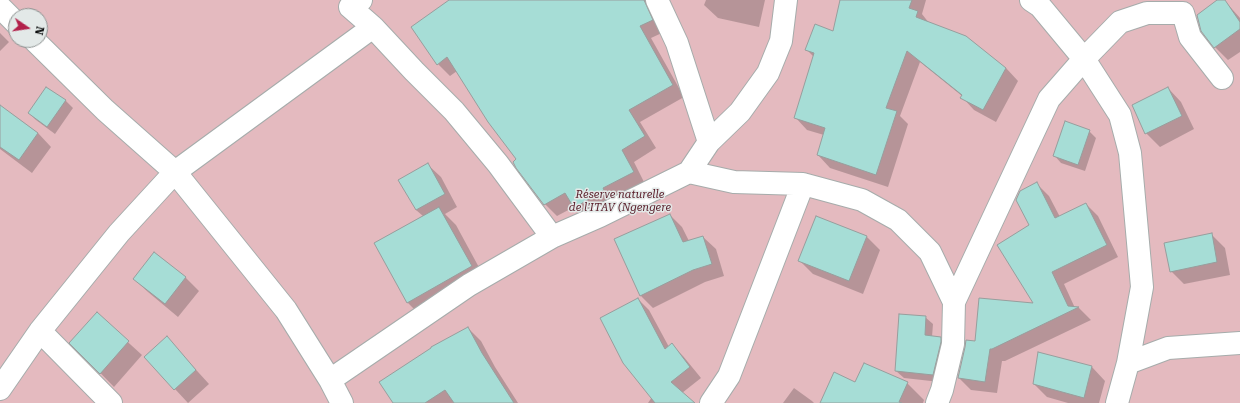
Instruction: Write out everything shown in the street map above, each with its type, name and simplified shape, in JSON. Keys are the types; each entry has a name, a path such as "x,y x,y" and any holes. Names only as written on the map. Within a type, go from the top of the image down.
{"street":[{"path":"657,0 677,43 709,142"},
{"path":"330,380 469,285 552,237 600,216 689,172 709,142 740,112 768,73 781,41 786,0"},
{"path":"1031,0 1040,6 1084,59 1120,115 1130,153 1142,287 1128,363 1117,403"},
{"path":"351,2 414,72 454,111 498,164 552,237"},
{"path":"0,7 8,15"},
{"path":"937,403 942,390 953,344 954,302 1049,99 1084,59 1120,22 1147,13 1183,13 1190,37 1222,78"},
{"path":"0,389 40,331 119,233 175,172 373,27"},
{"path":"42,48 105,110 175,172 286,310 330,380 340,402"},
{"path":"689,172 734,182 803,184 862,200 898,220 930,252 954,302"},
{"path":"711,403 729,376 803,184"},
{"path":"40,331 111,403"},
{"path":"1128,363 1168,348 1240,343"}],"green space":[{"name":"Réserve naturelle de l'ITAV (Ngengere","path":"0,0 1240,0 1240,403 0,403"}],"building":[{"path":"449,0 644,0 653,20 640,26 673,85 629,110 645,136 622,150 634,172 603,188 604,190 574,208 565,193 544,205 516,168 513,162 516,159 488,122 447,57 437,65 411,27"},
{"path":"840,0 912,0 909,8 918,11 916,17 966,36 1006,68 983,110 960,98 962,95 907,51 886,108 897,111 876,175 817,155 825,128 794,118 814,53 805,50 815,24 833,31"},
{"path":"1217,0 1225,0 1240,22 1240,29 1214,48 1201,31 1197,15"},
{"path":"46,87 66,100 47,127 28,113"},
{"path":"1168,87 1182,116 1145,134 1132,105"},
{"path":"0,105 38,133 19,160 0,147"},
{"path":"1065,121 1090,130 1078,165 1053,156"},
{"path":"428,163 445,194 416,210 398,180"},
{"path":"1037,182 1055,218 1086,203 1107,245 1052,272 1068,306 1079,307 990,349 985,382 958,378 966,340 975,341 979,298 1033,303 997,245 1029,225 1016,200 1020,191"},
{"path":"439,207 472,266 407,303 374,243"},
{"path":"670,214 683,242 703,236 712,264 693,270 640,296 614,239"},
{"path":"816,216 867,236 849,281 798,261"},
{"path":"1212,233 1217,262 1170,272 1164,243"},
{"path":"154,252 186,277 165,304 133,279"},
{"path":"638,298 665,349 672,343 690,367 671,382 695,403 655,403 623,363 600,318"},
{"path":"97,312 129,341 100,374 69,343"},
{"path":"899,314 926,316 925,335 941,337 933,375 895,371"},
{"path":"468,327 482,353 514,403 454,403 445,390 425,403 393,403 379,382 431,347"},
{"path":"167,336 196,370 174,390 144,357"},
{"path":"1038,352 1092,366 1084,398 1033,384"},
{"path":"864,363 908,382 899,402 902,403 820,403 834,372 855,382"}]}
